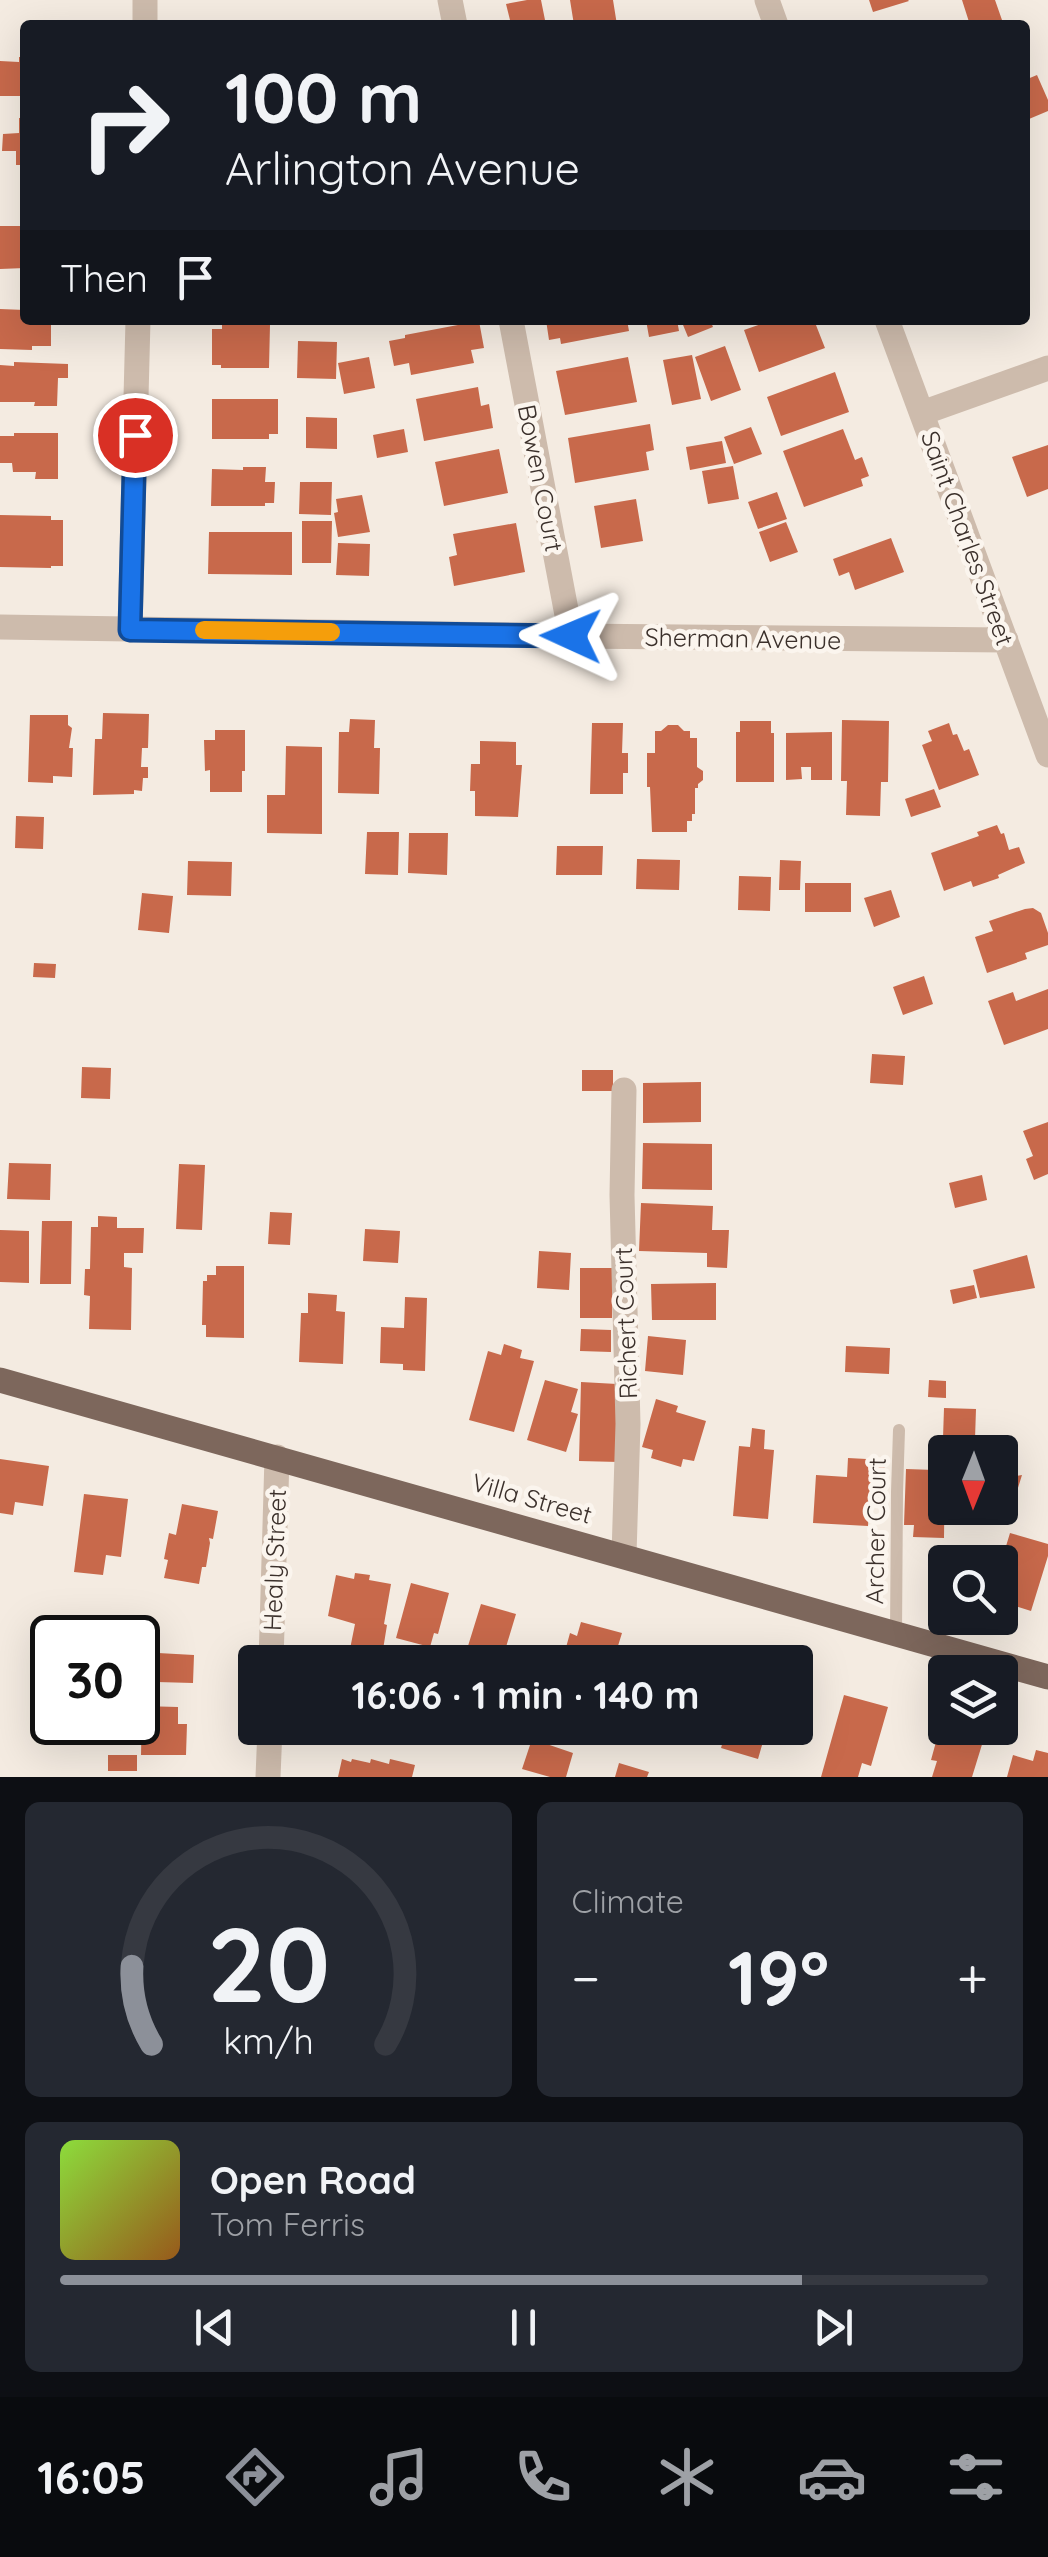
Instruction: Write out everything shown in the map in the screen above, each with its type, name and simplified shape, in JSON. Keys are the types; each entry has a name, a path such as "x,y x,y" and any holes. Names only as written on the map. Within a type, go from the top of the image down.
{"main road":[{"name":"Villa Street","path":"0,1380 1048,1677"}],"street":[{"path":"130,630 138,325"},
{"name":"Bowen Court","path":"511,325 571,636"},
{"name":"Saint Charles Street","path":"889,325 1048,755"},
{"path":"922,414 1048,368"},
{"name":"Sherman Avenue","path":"0,628 1006,640"},
{"name":"Richert Court","path":"624,1090 622,1195 628,1424 624,1555"},
{"name":"Healy Street","path":"272,1645 277,1458"},
{"path":"268,1777 269,1745"}],"lane":[{"name":"Archer Court","path":"896,1632 900,1430"}],"building":[{"path":"541,0 545,20 510,20 506,4"},
{"path":"570,0 613,0 616,20 573,20"},
{"path":"869,0 908,0 909,1 873,12"},
{"path":"962,0 995,0 1002,20 968,20"},
{"path":"20,57 20,96 0,96 0,61 19,62"},
{"path":"1037,75 1048,100 1048,111 1030,119 1030,78"},
{"path":"20,118 20,165 16,165 16,151 2,151 3,134 19,133"},
{"path":"0,226 20,226 20,268 0,269"},
{"path":"0,309 20,310 20,325 51,325 51,346 0,349"},
{"path":"222,325 270,325 269,368 212,365 212,329 222,329"},
{"path":"480,325 484,348 471,350 474,363 411,375 409,363 394,366 389,341 405,335"},
{"path":"547,325 628,325 629,331 561,344 560,338 549,340"},
{"path":"647,325 678,325 679,331 649,337"},
{"path":"683,325 712,325 713,327 688,337"},
{"path":"758,325 816,325 825,348 759,372 744,330"},
{"path":"298,341 337,342 336,379 297,378"},
{"path":"725,346 741,390 711,401 695,357"},
{"path":"692,355 701,399 672,405 663,360"},
{"path":"369,357 375,388 344,394 338,363"},
{"path":"628,357 637,402 565,415 556,371"},
{"path":"14,362 68,364 68,378 58,378 57,406 0,402 0,365 14,366"},
{"path":"835,372 849,412 781,436 767,397"},
{"path":"478,387 481,406 489,404 493,428 424,441 416,399"},
{"path":"212,399 278,399 278,434 269,434 269,439 212,439"},
{"path":"306,417 337,418 337,449 306,448"},
{"path":"650,424 654,450 646,452 649,470 575,483 568,438"},
{"path":"751,427 762,454 734,464 724,437"},
{"path":"404,429 408,452 377,458 373,435"},
{"path":"843,429 855,460 862,457 869,476 861,479 863,486 804,507 783,451"},
{"path":"58,433 58,479 35,479 36,472 13,472 12,463 0,463 0,436"},
{"path":"722,441 726,463 690,470 686,447"},
{"path":"1048,445 1048,489 1027,497 1012,457"},
{"path":"499,449 508,493 444,506 435,462"},
{"path":"733,466 739,499 708,504 702,471"},
{"path":"266,467 265,482 275,482 274,503 211,506 212,469"},
{"path":"300,482 332,482 331,515 299,514"},
{"path":"777,492 787,519 758,529 748,502"},
{"path":"362,495 370,532 338,537 336,499"},
{"path":"636,499 643,541 601,548 594,506"},
{"path":"0,515 51,516 51,520 63,520 63,566 0,567"},
{"path":"302,521 332,521 331,563 302,563"},
{"path":"786,522 798,552 770,562 759,532"},
{"path":"516,523 525,572 454,586 449,557 457,555 453,534"},
{"path":"209,532 292,532 292,575 208,574"},
{"path":"891,538 904,572 855,590 849,572 839,576 833,559"},
{"path":"338,543 370,544 369,576 336,575"},
{"path":"103,713 149,714 148,748 142,748 141,767 148,767 148,778 143,778 142,791 93,795 95,739 102,739"},
{"path":"30,715 68,715 72,728 72,777 53,776 53,783 28,782"},
{"path":"350,719 375,720 374,748 380,748 379,794 338,793 339,732 349,732"},
{"path":"842,720 889,721 888,782 881,782 880,816 846,815 847,781 841,781"},
{"path":"740,721 771,721 774,782 736,782 736,732 740,732"},
{"path":"592,723 623,723 622,753 628,753 628,773 623,773 623,794 590,794"},
{"path":"949,723 964,751 969,749 979,775 939,790 922,745 932,741 928,731"},
{"path":"678,725 690,731 690,738 697,738 697,767 703,771 703,780 695,788 695,814 692,821 687,821 687,832 652,832 647,753 655,753 655,731"},
{"path":"215,730 245,730 242,792 210,792 204,740 215,740"},
{"path":"832,732 832,780 811,780 811,767 801,767 802,779 786,780 786,733"},
{"path":"480,741 516,742 516,765 522,765 518,817 475,816 475,791 470,791 471,764 480,764"},
{"path":"286,746 322,747 322,834 267,833 267,795 285,795"},
{"path":"934,789 941,807 911,817 905,799"},
{"path":"16,816 44,817 43,849 15,848"},
{"path":"997,825 1009,850 1019,847 1025,863 973,887 971,881 944,891 931,853 979,836 977,832"},
{"path":"367,832 399,832 398,875 365,874"},
{"path":"409,833 448,833 447,875 408,873"},
{"path":"557,846 603,846 602,875 556,875"},
{"path":"637,859 680,860 679,890 636,889"},
{"path":"780,860 801,861 800,890 779,890"},
{"path":"188,861 232,862 231,896 187,895"},
{"path":"739,876 771,877 770,911 738,910"},
{"path":"805,883 851,883 851,912 805,912"},
{"path":"891,890 900,917 874,927 864,898"},
{"path":"142,893 173,896 169,933 138,930"},
{"path":"1033,908 1041,913 1048,945 1025,953 1027,959 987,973 975,937 993,931 989,921"},
{"path":"34,963 56,964 55,978 33,977"},
{"path":"924,976 933,1004 903,1015 893,987"},
{"path":"1048,989 1048,1029 1004,1045 988,1001 1013,992 1016,1001"},
{"path":"872,1054 905,1056 903,1085 870,1083"},
{"path":"82,1067 111,1068 110,1099 81,1098"},
{"path":"582,1070 613,1070 613,1091 582,1091"},
{"path":"701,1082 701,1122 643,1123 643,1083"},
{"path":"1048,1122 1048,1174 1034,1180 1026,1159 1033,1156 1023,1131"},
{"path":"643,1143 712,1144 712,1190 642,1189"},
{"path":"9,1163 51,1164 50,1200 7,1199"},
{"path":"179,1164 205,1165 202,1230 176,1229"},
{"path":"982,1175 987,1200 955,1208 949,1183"},
{"path":"641,1203 713,1206 712,1230 729,1230 727,1268 707,1267 707,1253 639,1251"},
{"path":"270,1212 292,1213 290,1245 268,1244"},
{"path":"98,1216 117,1217 117,1228 144,1228 143,1253 124,1253 124,1267 132,1268 131,1330 89,1329 90,1296 84,1295 85,1269 90,1269 91,1227 98,1227"},
{"path":"42,1221 72,1221 71,1284 40,1284"},
{"path":"365,1229 400,1231 398,1263 363,1261"},
{"path":"0,1230 29,1231 29,1283 0,1282"},
{"path":"539,1251 571,1253 569,1290 537,1288"},
{"path":"1027,1255 1035,1288 980,1298 973,1270"},
{"path":"216,1266 244,1266 244,1338 206,1337 206,1325 202,1325 203,1281 207,1281 207,1275 216,1275"},
{"path":"580,1268 613,1268 612,1318 580,1318"},
{"path":"716,1283 716,1320 652,1320 651,1284"},
{"path":"974,1285 977,1298 953,1304 950,1290"},
{"path":"308,1293 337,1295 336,1311 345,1312 343,1364 299,1362 301,1313 308,1313"},
{"path":"405,1297 427,1298 425,1371 403,1370 403,1364 380,1363 381,1327 404,1328"},
{"path":"581,1329 611,1330 611,1352 580,1351"},
{"path":"648,1336 686,1340 683,1375 645,1371"},
{"path":"504,1344 522,1350 520,1358 534,1361 514,1432 469,1420 488,1351 501,1355"},
{"path":"846,1346 890,1348 889,1374 845,1372"},
{"path":"545,1380 578,1389 571,1412 578,1414 566,1452 527,1440"},
{"path":"929,1380 946,1381 946,1398 928,1397"},
{"path":"581,1382 617,1384 619,1462 579,1461"},
{"path":"656,1399 678,1406 676,1412 706,1421 694,1461 683,1459 681,1467 651,1458 653,1450 642,1447"},
{"path":"944,1408 976,1409 975,1435 943,1435"},
{"path":"752,1428 765,1430 764,1449 774,1450 768,1519 733,1516 739,1446 750,1447"},
{"path":"848,1458 885,1460 883,1492 870,1492 868,1526 813,1523 816,1475 847,1477"},
{"path":"0,1459 49,1466 43,1506 15,1502 13,1515 0,1513"},
{"path":"906,1469 928,1470 928,1525 944,1525 944,1538 913,1537 914,1525 904,1525"},
{"path":"84,1494 128,1499 121,1557 106,1555 103,1575 74,1572"},
{"path":"182,1504 218,1511 199,1584 164,1578 169,1533 176,1535"},
{"path":"1010,1533 1048,1544 1031,1611 1018,1607 1018,1545 1006,1545"},
{"path":"355,1573 370,1575 369,1580 391,1584 384,1645 351,1645 355,1624 328,1616 336,1575 354,1579"},
{"path":"411,1583 449,1593 438,1634 434,1633 431,1645 396,1638"},
{"path":"481,1604 516,1614 507,1645 468,1645"},
{"path":"581,1622 622,1633 618,1645 567,1645 570,1633 577,1636"},
{"path":"160,1653 194,1655 193,1683 160,1682"},
{"path":"844,1695 888,1707 871,1766 862,1763 858,1777 821,1777"},
{"path":"160,1706 178,1707 178,1724 187,1724 186,1755 141,1755 141,1745 160,1745"},
{"path":"530,1745 550,1745 573,1753 566,1777 522,1769"},
{"path":"722,1745 762,1745 758,1759 721,1748"},
{"path":"935,1745 982,1745 972,1777 932,1777 937,1761 931,1760"},
{"path":"1036,1750 1048,1753 1048,1777 1007,1777 1013,1755 1033,1761"},
{"path":"108,1755 137,1755 137,1771 108,1771"},
{"path":"342,1759 370,1763 371,1759 389,1764 390,1759 415,1765 412,1777 338,1777"},
{"path":"619,1763 649,1772 647,1777 615,1777"}],"slow traffic":[{"path":"204,630 331,632"}],"route":[{"path":"135,435 130,630 571,636"}]}
